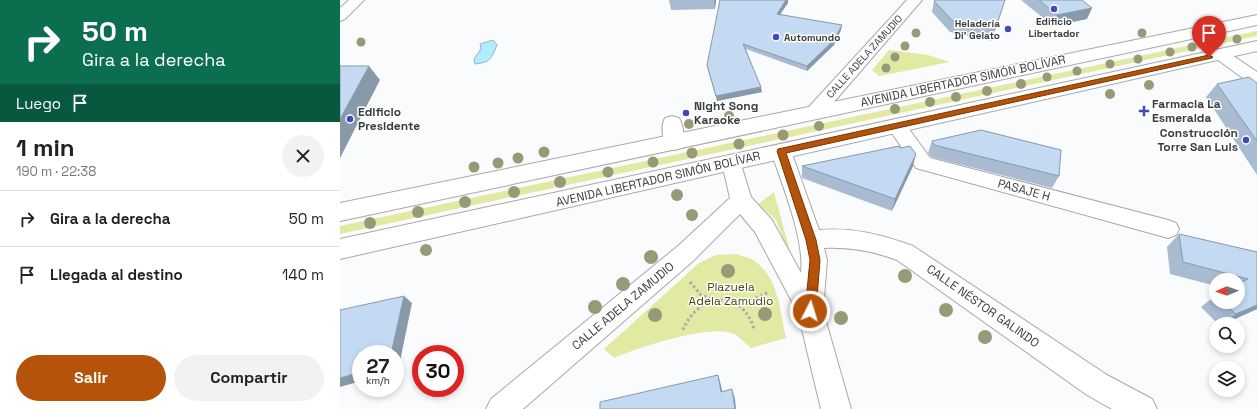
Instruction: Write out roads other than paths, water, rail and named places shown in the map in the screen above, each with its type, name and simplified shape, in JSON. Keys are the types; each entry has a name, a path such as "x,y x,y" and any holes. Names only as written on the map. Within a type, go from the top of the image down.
{"main road":[{"path":"340,16 357,0"},
{"name":"CALLE ADELA ZAMUDIO","path":"814,113 915,0"},
{"name":"AVENIDA LIBERTADOR SIMÓN BOLÍVAR","path":"340,212 1257,20"},
{"name":"AVENIDA LIBERTADOR SIMÓN BOLÍVAR","path":"340,249 1257,46"},
{"path":"1220,54 1257,80"},
{"path":"672,122 674,142"},
{"name":"PASAJE H","path":"897,126 924,163 1168,229"},
{"path":"781,151 811,240 815,260 810,311"},
{"path":"732,163 741,200 764,226 782,262 810,311 836,409"},
{"name":"CALLE ADELA ZAMUDIO","path":"501,409 686,253 741,200"},
{"name":"CALLE NÉSTOR GALINDO","path":"811,240 838,237 851,238 879,243 905,253 1097,385 1142,409"}],"water":[{"path":"493,40 497,45 492,57 487,61 475,64 474,59 481,49 480,44"}],"place":[{"name":"Edificio Libertador","path":"1054,9"},
{"name":"Heladería Di' Gelato","path":"1008,29"},
{"name":"Automundo","path":"776,37"},
{"name":"Farmacia La Esmeralda","path":"1144,111"},
{"name":"Night Song Karaoke","path":"686,113"},
{"name":"Edificio Presidente","path":"350,119"},
{"name":"Construcción Torre San Luis","path":"1246,140"}],"park label":[{"name":"Plazuela Adela Zamudio","path":"731,294"}]}
